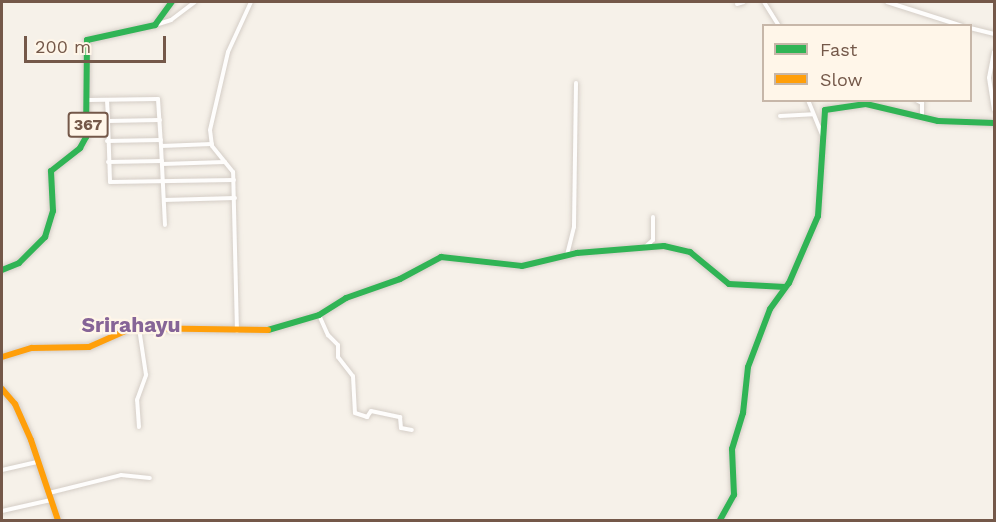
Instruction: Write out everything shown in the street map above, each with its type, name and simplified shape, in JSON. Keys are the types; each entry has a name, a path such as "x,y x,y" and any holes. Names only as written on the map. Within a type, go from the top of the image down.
{"street":[{"path":"155,25 172,2"},
{"path":"155,25 171,20 195,2"},
{"path":"237,331 234,180 226,162 212,144 210,129 222,70 251,2"},
{"path":"737,4 744,2"},
{"path":"764,2 777,24"},
{"path":"887,2 956,24"},
{"name":"367","path":"2,270 19,264 45,237 53,211 50,173 84,143 88,100 87,39 155,25"},
{"path":"972,28 994,34"},
{"path":"994,52 994,111"},
{"path":"567,256 574,227 576,83"},
{"path":"88,100 158,99 165,225"},
{"path":"107,100 108,162 112,183 234,180"},
{"path":"809,102 825,136"},
{"path":"922,102 922,118"},
{"path":"720,520 734,495 732,449 743,413 744,380 770,309 785,288 818,216 825,136 824,113 828,108 866,104 922,118 994,123"},
{"path":"780,116 813,114"},
{"path":"108,122 160,120"},
{"path":"107,141 161,140"},
{"path":"162,146 212,144"},
{"path":"108,162 226,162"},
{"path":"164,200 235,198"},
{"path":"644,249 653,240 653,218"},
{"path":"2,357 32,348 89,346 139,327 260,332 319,315 346,298 400,279 437,258 522,266 567,256 664,246 687,250 733,285 785,288"},
{"path":"319,315 328,335 338,345 338,357 353,376 355,413 367,417 371,411 400,417 401,428 412,430"},
{"path":"139,327 146,376 137,400 139,428"},
{"path":"2,389 18,410 39,462 58,520"},
{"path":"2,470 39,462"},
{"path":"2,511 121,475 150,478"}],"traffic: fast":[{"path":"2,270 19,263 45,237 53,211 51,171 80,148 86,137 87,40 155,25 172,2"},
{"path":"720,520 734,495 732,449 743,413 748,367 770,309 789,283 818,216 825,110 866,104 938,121 994,123"},
{"path":"268,330 319,315 346,298 400,279 441,257 522,266 577,253 664,246 690,252 729,284 785,287"}],"traffic: slow":[{"path":"2,357 32,348 89,347 132,328 268,330"},
{"path":"2,389 15,404 31,440 58,520"}],"district":[{"name":"Srirahayu","path":"131,325"}]}
